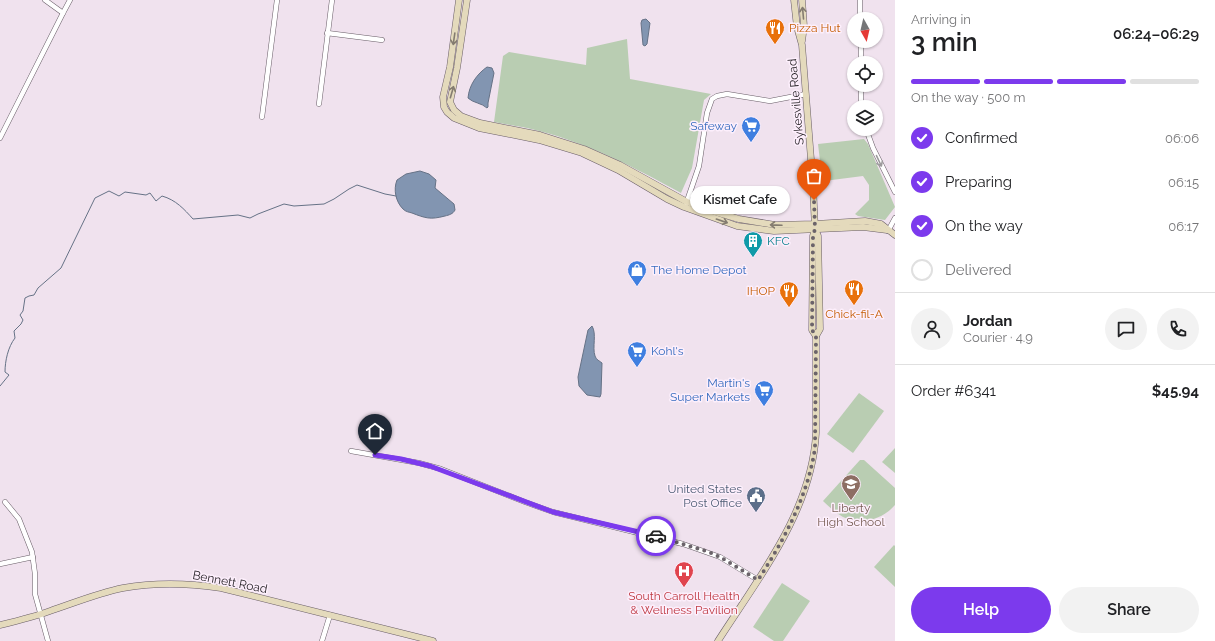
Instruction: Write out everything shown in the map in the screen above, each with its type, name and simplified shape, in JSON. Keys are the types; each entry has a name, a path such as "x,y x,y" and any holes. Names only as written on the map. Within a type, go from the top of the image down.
{"street":[{"path":"45,0 63,13"},
{"path":"0,138 70,0"},
{"path":"262,116 277,0"},
{"path":"319,104 332,0"},
{"path":"459,0 449,72 443,102 444,107 450,115 491,131 550,143 582,153 618,170 667,199 685,205 752,222 815,227 877,228 895,235"},
{"path":"467,0 458,68 450,102 456,113 470,122"},
{"name":"Sykesville Road","path":"718,641 758,580 784,536 803,494 812,466 815,448 816,336 820,329 818,236 815,227 802,45 797,26 794,0"},
{"name":"Sykesville Road","path":"802,0 804,26 802,45"},
{"path":"860,0 860,12"},
{"path":"327,33 382,40"},
{"path":"685,205 699,166 707,113 712,99 717,96 727,94 770,101 806,94"},
{"path":"869,136 895,192"},
{"path":"888,231 895,218"},
{"path":"815,227 855,221 881,224 888,231"},
{"path":"853,227 854,225 859,224 875,223"},
{"path":"351,451 419,462 553,512 682,544 720,557 758,580"},
{"path":"5,502 19,519 32,552 35,594 48,641"},
{"path":"0,564 33,557"},
{"name":"Bennett Road","path":"0,626 111,591 146,585 194,584 221,588 433,641"},
{"path":"322,641 330,615"}],"green space":[{"path":"627,39 630,79 711,94 704,100 692,168 681,193 612,158 558,136 494,122 503,56 509,52 586,65 587,48"},
{"path":"864,139 868,144 895,207 885,220 858,216 855,214 869,200 869,185 863,176 824,181 822,178 818,144"},
{"path":"859,393 884,411 853,453 827,434"},
{"path":"895,448 895,473 882,462"},
{"path":"860,460 864,460 895,488 895,505 884,514 871,520 864,521 857,521 843,517 823,501"},
{"path":"894,545 895,546 895,587 874,567"},
{"path":"782,583 810,601 783,641 774,641 753,627"}],"water":[{"path":"646,19 650,23 647,44 645,46 643,45 641,23 642,20"},
{"path":"487,67 492,68 494,73 487,108 468,98 474,80"},
{"path":"420,171 429,174 436,180 435,188 454,204 455,210 452,213 440,217 428,218 403,209 395,192 397,180 406,174"},
{"path":"592,326 594,333 595,356 602,363 600,397 587,395 579,386 578,377 588,330"}],"waterway":[{"path":"0,386 9,375 5,372 6,359 10,346 15,338 14,331 23,320 20,315 23,311 25,298 34,295 38,288 61,268 95,198 109,191 119,196 125,192 146,195 150,193 156,201 162,196 176,202 193,219 238,215 250,218 284,204 294,206 324,204 357,185 396,196"}],"way so far":[{"path":"656,536 709,552 758,580 784,536 803,494 812,466 815,448 816,336 812,330 813,236 815,229 814,200"}],"place":[{"name":"Pizza Hut","path":"775,45"},
{"name":"Safeway","path":"751,143"},
{"name":"Kismet Cafe","path":"814,200"},
{"name":"KFC","path":"753,258"},
{"name":"The Home Depot","path":"637,287"},
{"name":"Chick-fil-A","path":"854,306"},
{"name":"IHOP","path":"789,308"},
{"name":"Kohl's","path":"637,368"},
{"name":"Martin's Super Markets","path":"764,407"},
{"name":"Liberty High School","path":"851,501"},
{"name":"United States Post Office","path":"756,513"},
{"name":"South Carroll Health & Wellness Pavilion","path":"684,588"}],"route":[{"path":"375,455 419,462 441,469 553,512 612,527 656,536"}]}
